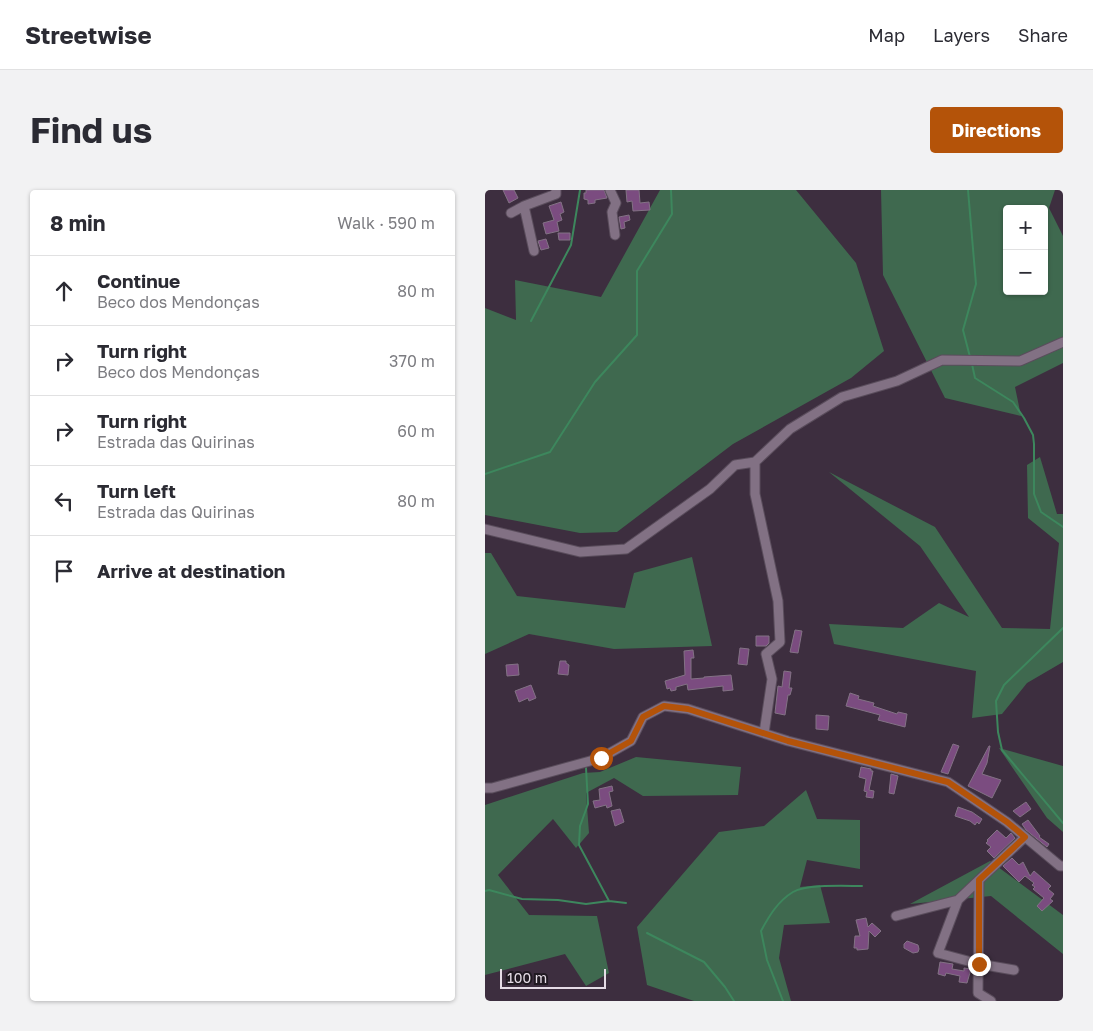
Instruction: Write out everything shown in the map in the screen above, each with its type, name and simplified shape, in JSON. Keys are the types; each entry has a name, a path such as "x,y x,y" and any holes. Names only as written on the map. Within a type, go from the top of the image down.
{"street":[{"path":"511,213 556,194 556,190"},
{"path":"610,190 616,203 613,212 615,236"},
{"path":"524,206 533,250"},
{"path":"485,529 580,552 626,549 710,489 735,465 755,462 790,429 842,398 897,381 942,360 1020,361 1063,342"},
{"path":"755,462 755,494 778,601 780,642 766,654 772,680 764,733"},
{"path":"485,788 492,788 601,758 631,741 643,717 664,706 688,709 764,733 948,782 1007,822 1063,866"},
{"path":"1014,970 979,964 937,953 958,900 1025,837"},
{"path":"979,880 979,993 991,1001"},
{"path":"896,916 958,900"}],"green space":[{"path":"660,190 796,190 856,263 884,351 851,378 733,444 617,532 580,533 485,515 485,308 516,320 515,280 601,297"},
{"path":"881,190 1055,190 1049,208 1063,236 1063,363 1015,387 1021,416 945,398 883,275"},
{"path":"1040,457 1057,514 1063,514 1063,662 1027,683 1002,714 972,718 976,671 834,644 829,624 903,628 939,603 969,617 920,546 829,472 935,527 1002,628 1050,629 1059,543 1028,518 1027,465"},
{"path":"485,553 491,553 517,596 625,608 634,573 692,557 712,646 614,649 529,634 485,654"},
{"path":"999,748 1063,766 1063,832 1047,818"},
{"path":"636,757 741,767 738,795 643,796 614,778 586,793 589,833 576,848 553,819 498,875 529,915 597,916 609,973 586,986 565,954 485,975 485,805 583,773 600,772"},
{"path":"806,790 817,819 860,820 860,869 807,860 800,887 820,885 830,923 784,925 779,958 791,1001 694,1001 647,985 637,927 719,832 764,826"},
{"path":"990,861 1063,915 1063,954 991,896 910,904"}],"building":[{"path":"503,190 514,190 518,198 509,203"},
{"path":"586,190 604,190 607,198 595,200 595,203 588,204 588,200 584,199"},
{"path":"626,190 639,190 640,203 649,202 650,210 633,211 632,201 627,202"},
{"path":"561,202 564,212 560,214 562,220 557,222 559,231 546,234 543,223 554,220 549,206"},
{"path":"629,215 630,220 624,222 625,228 621,229 619,217"},
{"path":"558,233 570,233 570,240 559,240"},
{"path":"546,239 549,248 541,250 538,241"},
{"path":"795,630 802,631 798,653 790,652"},
{"path":"756,636 769,636 769,643 766,646 756,646"},
{"path":"740,648 749,649 747,665 738,664"},
{"path":"693,650 694,658 691,658 691,679 731,675 733,690 723,691 723,686 688,690 687,684 676,687 676,690 671,691 670,688 667,689 665,681 685,675 684,651"},
{"path":"560,661 566,661 569,665 568,675 558,674"},
{"path":"518,664 519,675 507,676 506,665"},
{"path":"784,671 791,672 789,688 792,688 790,695 788,695 785,715 775,713 778,686 782,687"},
{"path":"531,685 536,698 529,701 528,698 519,702 515,691"},
{"path":"850,693 859,696 858,699 874,703 873,706 897,714 898,712 907,714 905,727 878,720 880,715 846,706"},
{"path":"816,715 829,716 828,730 816,729"},
{"path":"953,744 959,746 948,774 941,772"},
{"path":"989,746 987,763 982,774 1001,780 992,798 968,786"},
{"path":"861,767 873,771 869,790 874,791 873,798 866,797 867,792 864,791 866,779 859,777"},
{"path":"891,774 898,776 894,794 889,793"},
{"path":"612,786 613,791 609,792 612,806 607,808 606,805 595,808 593,801 600,800 599,789"},
{"path":"1026,802 1031,809 1020,817 1013,811"},
{"path":"958,807 972,812 982,819 979,824 977,822 975,825 970,821 955,816"},
{"path":"620,809 624,822 615,826 611,811"},
{"path":"1028,820 1039,837 1049,844 1047,847 1026,830 1022,824"},
{"path":"997,830 1006,838 1011,833 1015,838 994,858 987,851 991,847 986,843"},
{"path":"1012,858 1019,865 1023,862 1030,876 1034,871 1051,886 1048,889 1054,894 1050,899 1053,901 1042,911 1037,906 1044,898 1033,889 1035,887 1032,885 1034,883 1025,876 1019,882 1003,866"},
{"path":"866,918 868,927 872,923 881,931 875,937 869,931 868,949 857,950 857,948 854,948 855,936 860,936 856,920"},
{"path":"907,941 918,945 918,952 913,953 904,948 904,944"},
{"path":"940,962 953,964 952,969 964,971 964,968 971,969 967,983 959,982 960,976 946,973 945,976 938,974"}],"waterway":[{"path":"531,321 571,245 580,190"},
{"path":"485,474 550,452 595,382 637,335 637,271 672,214 671,190"},
{"path":"968,190 976,284 963,330 970,357"},
{"path":"972,364 975,378 1013,402 1024,418 1033,435 1034,494 1041,512 1063,527"},
{"path":"1063,628 1004,685 996,701 998,732 1002,750 1063,823"},
{"path":"586,768 588,804 580,826 579,845 609,901"},
{"path":"783,1001 767,960 761,931 771,914 778,904 799,889 826,886 862,886"},
{"path":"485,891 489,890 522,899 558,900 586,904 609,901 626,903"},
{"path":"647,933 704,962 734,1001"}],"route":[{"path":"601,758 631,741 643,717 664,706 688,709 788,741 948,782 1007,822 1025,837 979,880 979,964"}]}
